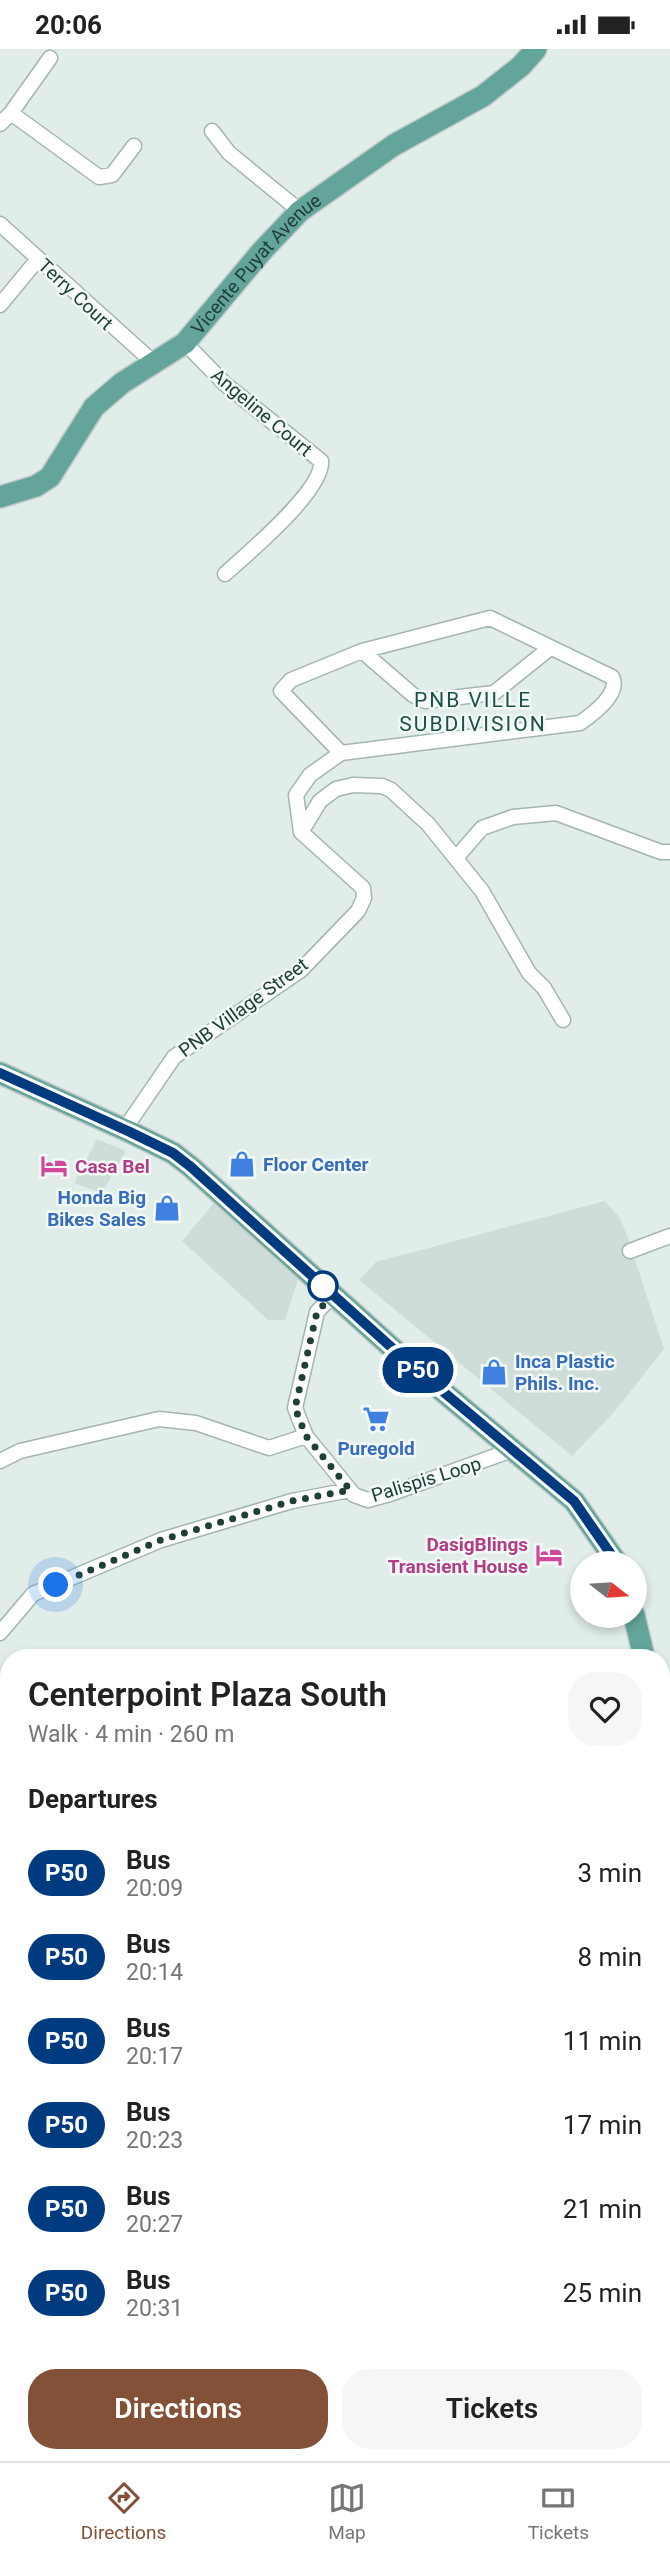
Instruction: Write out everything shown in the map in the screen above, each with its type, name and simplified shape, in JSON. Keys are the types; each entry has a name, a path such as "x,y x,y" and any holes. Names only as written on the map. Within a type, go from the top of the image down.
{"main road":[{"name":"Vicente Puyat Avenue","path":"0,497 36,486 50,477 94,407 122,383 185,343 262,251 300,211 394,145 483,96 521,66 536,49"},
{"path":"0,1073 173,1153 191,1167 410,1364 574,1501 609,1551"},
{"path":"637,1628 642,1649"}],"street":[{"path":"0,124 12,113 50,58"},
{"path":"12,113 99,177 112,175 134,146"},
{"path":"212,131 229,153 300,211"},
{"name":"Terry Court","path":"0,224 154,363"},
{"path":"0,305 38,259"},
{"name":"Angeline Court","path":"185,343 225,384 321,461 318,479 271,531 225,574"},
{"path":"301,832 296,795 310,775 341,753 580,723 601,705 615,683 612,677 490,618 362,651 291,680 281,691 341,753"},
{"path":"362,651 413,695 425,701 494,693 550,648"},
{"path":"301,832 320,801 336,789 353,785 382,786 391,790 456,857 482,891 529,973 544,988 563,1020"},
{"path":"456,857 482,828 513,817 556,813 661,852 670,852"},
{"name":"PNB Village Street","path":"124,1130 174,1056 301,970 358,911 364,898 363,888 301,832"},
{"path":"630,1251 670,1236"},
{"name":"Palispis Loop","path":"333,1295 317,1312 295,1408 306,1436 354,1495 368,1500 442,1478 515,1450"},
{"path":"0,1461 20,1451 159,1419 196,1423 269,1448 306,1436"},
{"path":"0,1633 33,1594 161,1540 292,1501 350,1490"}],"shaded area":[{"path":"97,1139 126,1151 102,1193 74,1183"},
{"path":"605,1201 619,1217 627,1235 664,1349 615,1411 572,1456 359,1280 376,1262"},
{"path":"214,1203 299,1276 285,1320 268,1320 182,1241"}],"bus line":[{"name":"P50","path":"0,1073 173,1153 191,1167 410,1364 574,1501 610,1551"}],"place":[{"name":"Floor Center","path":"242,1164"},
{"name":"Casa Bel","path":"54,1166"},
{"name":"Honda Big Bikes Sales","path":"167,1208"},
{"name":"Inca Plastic Phils. Inc.","path":"494,1372"},
{"name":"Puregold","path":"376,1419"},
{"name":"DasigBlings Transient House","path":"549,1555"}],"district":[{"name":"PNB VILLE SUBDIVISION","path":"473,712"}],"route":[{"path":"56,1585 161,1540 292,1501 350,1490 306,1436 295,1408 317,1312 333,1295 323,1286"}]}
